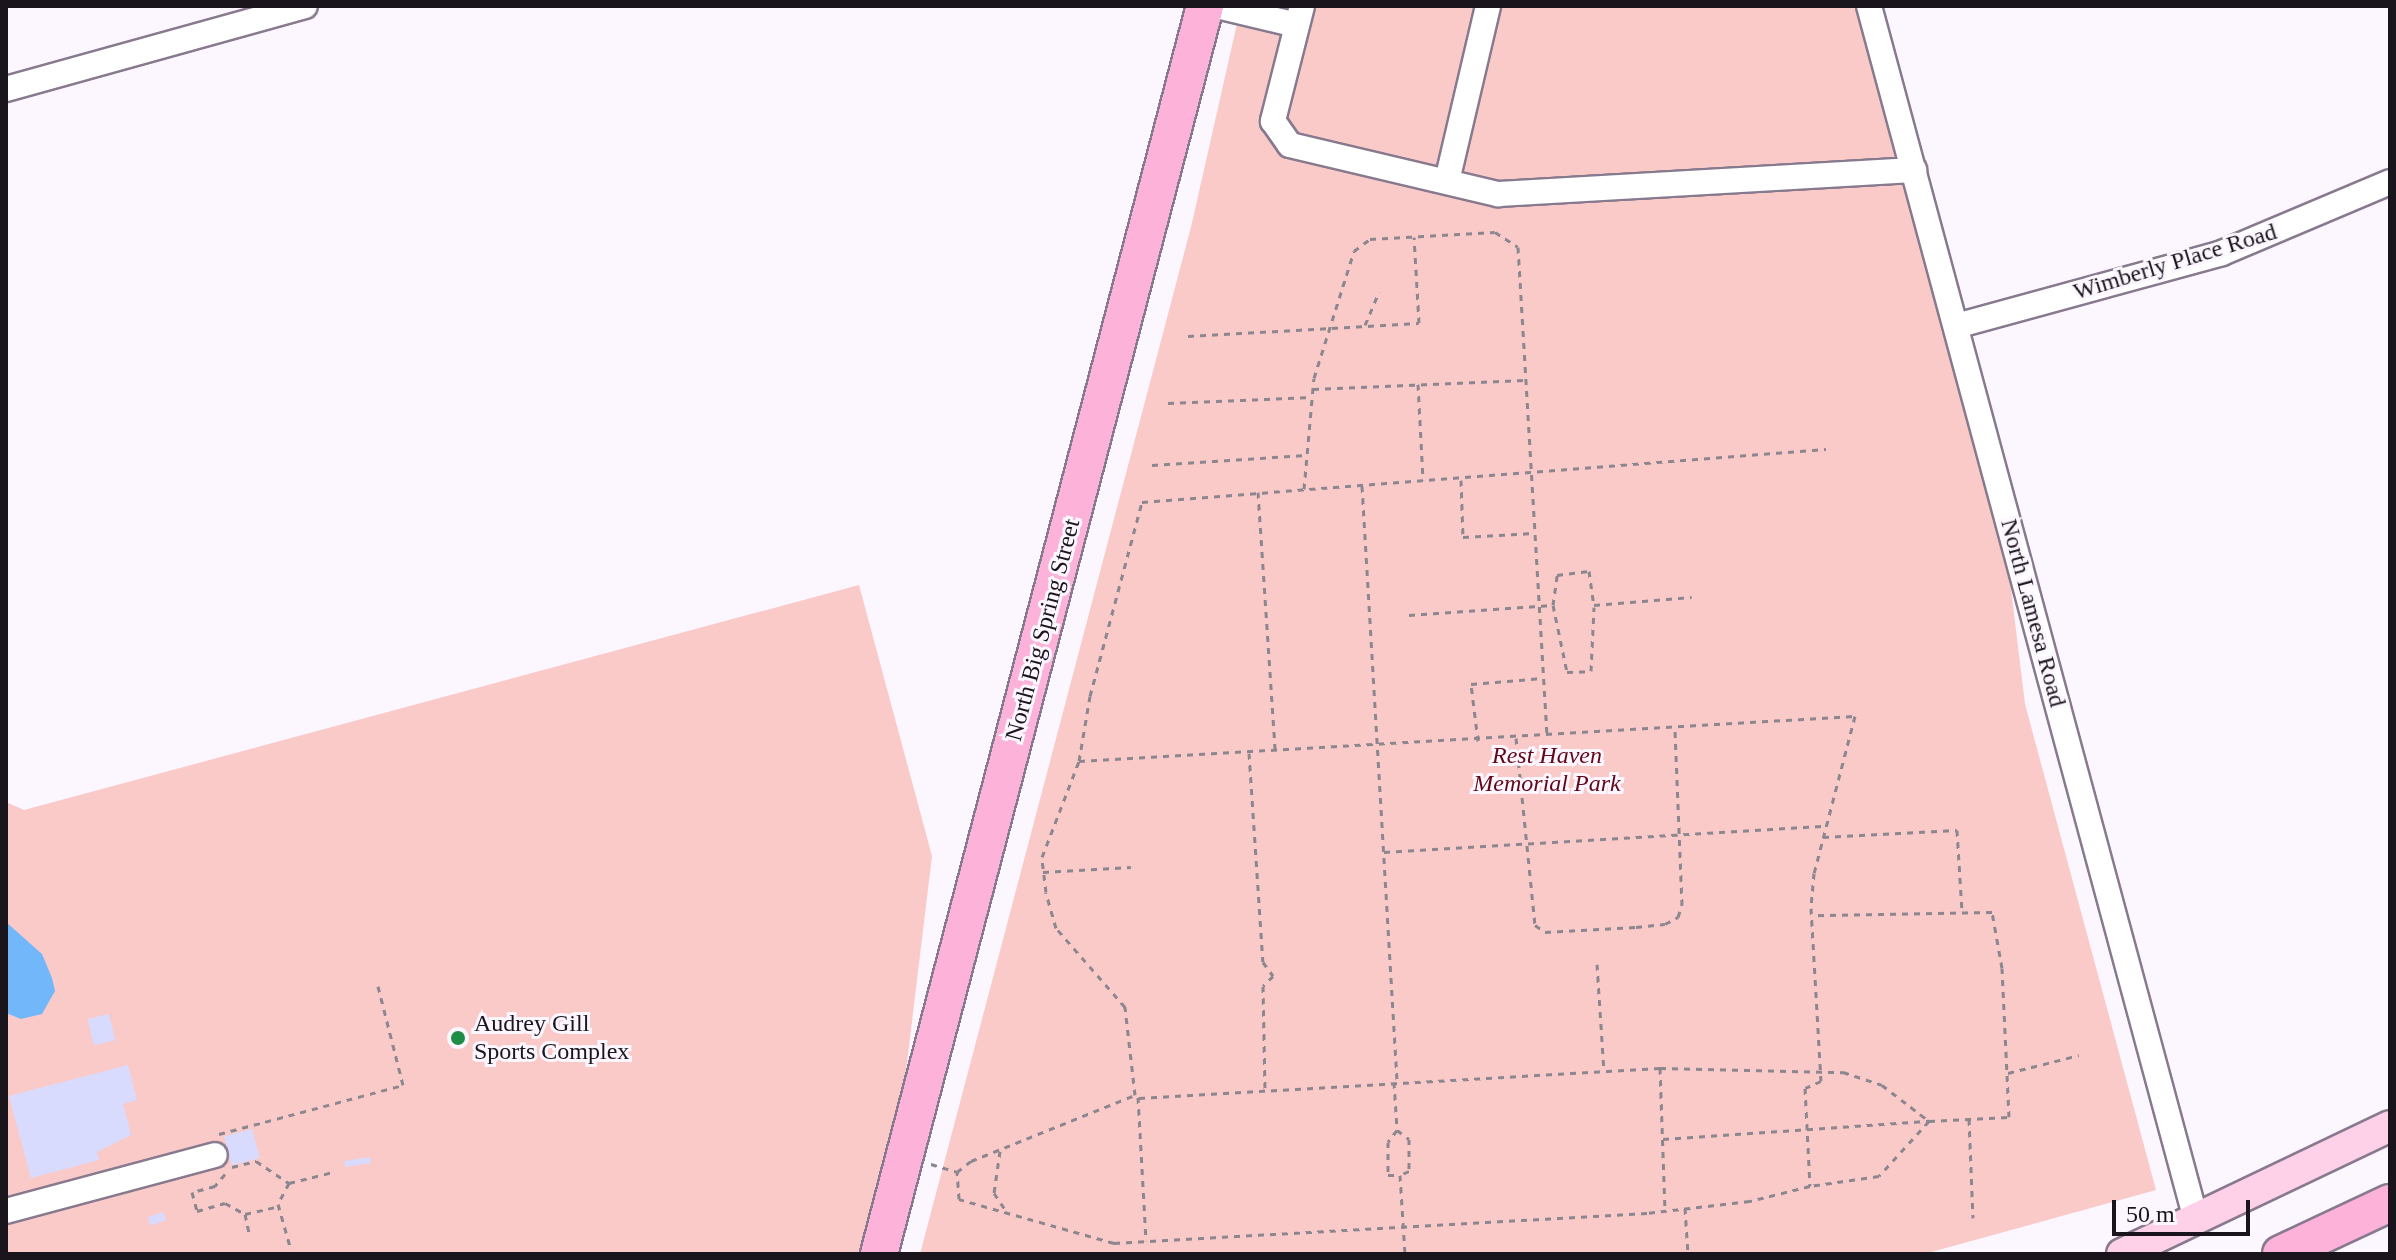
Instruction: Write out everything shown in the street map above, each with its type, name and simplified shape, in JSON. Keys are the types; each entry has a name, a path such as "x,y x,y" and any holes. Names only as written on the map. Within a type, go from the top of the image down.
{"highway":[{"name":"North Big Spring Street","path":"879,1254 1205,6"},
{"path":"2281,1254 2390,1203"}],"main road":[{"path":"2122,1254 2390,1126"}],"street":[{"path":"6,89 305,6"},
{"path":"1217,6 1299,15 1273,121 1282,140 1498,194 1914,170"},
{"path":"1447,181 1488,6"},
{"name":"North Lamesa Road","path":"1869,6 2196,1220"},
{"name":"Wimberly Place Road","path":"1956,326 2222,253 2390,182"},
{"path":"6,1211 222,1161"}],"path":[{"path":"1304,489 1313,389 1354,251 1370,239 1495,232 1518,247 1547,737"},
{"path":"1188,336 1419,323 1414,236"},
{"path":"1365,325 1379,292"},
{"path":"1313,389 1525,380"},
{"path":"1418,384 1423,482"},
{"path":"1168,403 1312,397"},
{"path":"1146,1241 1137,1096 1125,1007 1056,928 1042,857 1079,761 1090,696 1142,502 1461,480 1826,449"},
{"path":"1152,465 1307,455"},
{"path":"1461,480 1463,537 1534,533"},
{"path":"1362,485 1397,1130 1388,1142 1388,1175 1409,1171 1409,1139 1397,1130"},
{"path":"1258,492 1275,751"},
{"path":"1589,571 1594,605 1591,671 1567,672 1553,605 1557,575 1589,571"},
{"path":"1594,605 1692,597"},
{"path":"1409,615 1553,605"},
{"path":"1478,741 1471,684 1543,678"},
{"path":"1079,761 1547,737 1855,716 1814,873 1812,915 1821,1081 1805,1088 1810,1186"},
{"path":"1516,738 1535,925 1545,932 1636,927 1665,924 1678,917 1682,905 1675,728"},
{"path":"1249,753 1263,962 1273,976 1263,986 1265,1090"},
{"path":"1384,852 1826,826"},
{"path":"1823,837 1957,830 1962,912"},
{"path":"1043,872 1131,867"},
{"path":"1663,1139 2009,1117 2002,968 1992,912 1812,915"},
{"path":"1597,964 1604,1071"},
{"path":"279,1206 245,1214 225,1203 197,1211 192,1192 215,1186 222,1161 219,1135 403,1085 378,986"},
{"path":"2008,1073 2079,1055"},
{"path":"905,1156 957,1172 1000,1151 1137,1096 1660,1068 1843,1072 1882,1085 1929,1121"},
{"path":"1660,1068 1665,1211"},
{"path":"1969,1119 1973,1218"},
{"path":"957,1172 959,1199 1114,1243 1402,1230 1665,1211 1879,1176 1929,1121"},
{"path":"1000,1151 994,1193 1006,1211"},
{"path":"222,1161 256,1161 289,1183 333,1172"},
{"path":"1400,1175 1405,1254"},
{"path":"289,1183 279,1206 291,1250"},
{"path":"1685,1208 1688,1254"},
{"path":"245,1214 250,1237"}],"green space":[{"name":"Rest Haven Memorial Park","path":"1241,6 1857,6 1943,303 2006,548 2025,704 2156,1190 1924,1254 920,1254 1191,227"},
{"name":"Audrey Gill Sports Complex","path":"859,585 932,856 888,1220 879,1254 6,1254 6,802 24,810"}],"water":[{"path":"6,922 42,954 52,978 55,991 42,1014 21,1019 6,1013"}],"building":[{"path":"109,1014 115,1040 94,1045 88,1019"},
{"path":"128,1065 137,1100 123,1104 131,1135 97,1152 99,1160 31,1178 9,1096"},
{"path":"252,1129 260,1158 232,1165 224,1137"},
{"path":"370,1157 371,1163 345,1167 344,1161"},
{"path":"163,1212 166,1221 151,1226 148,1217"}],"place":[{"name":"Audrey Gill Sports Complex","path":"458,1038"}]}
